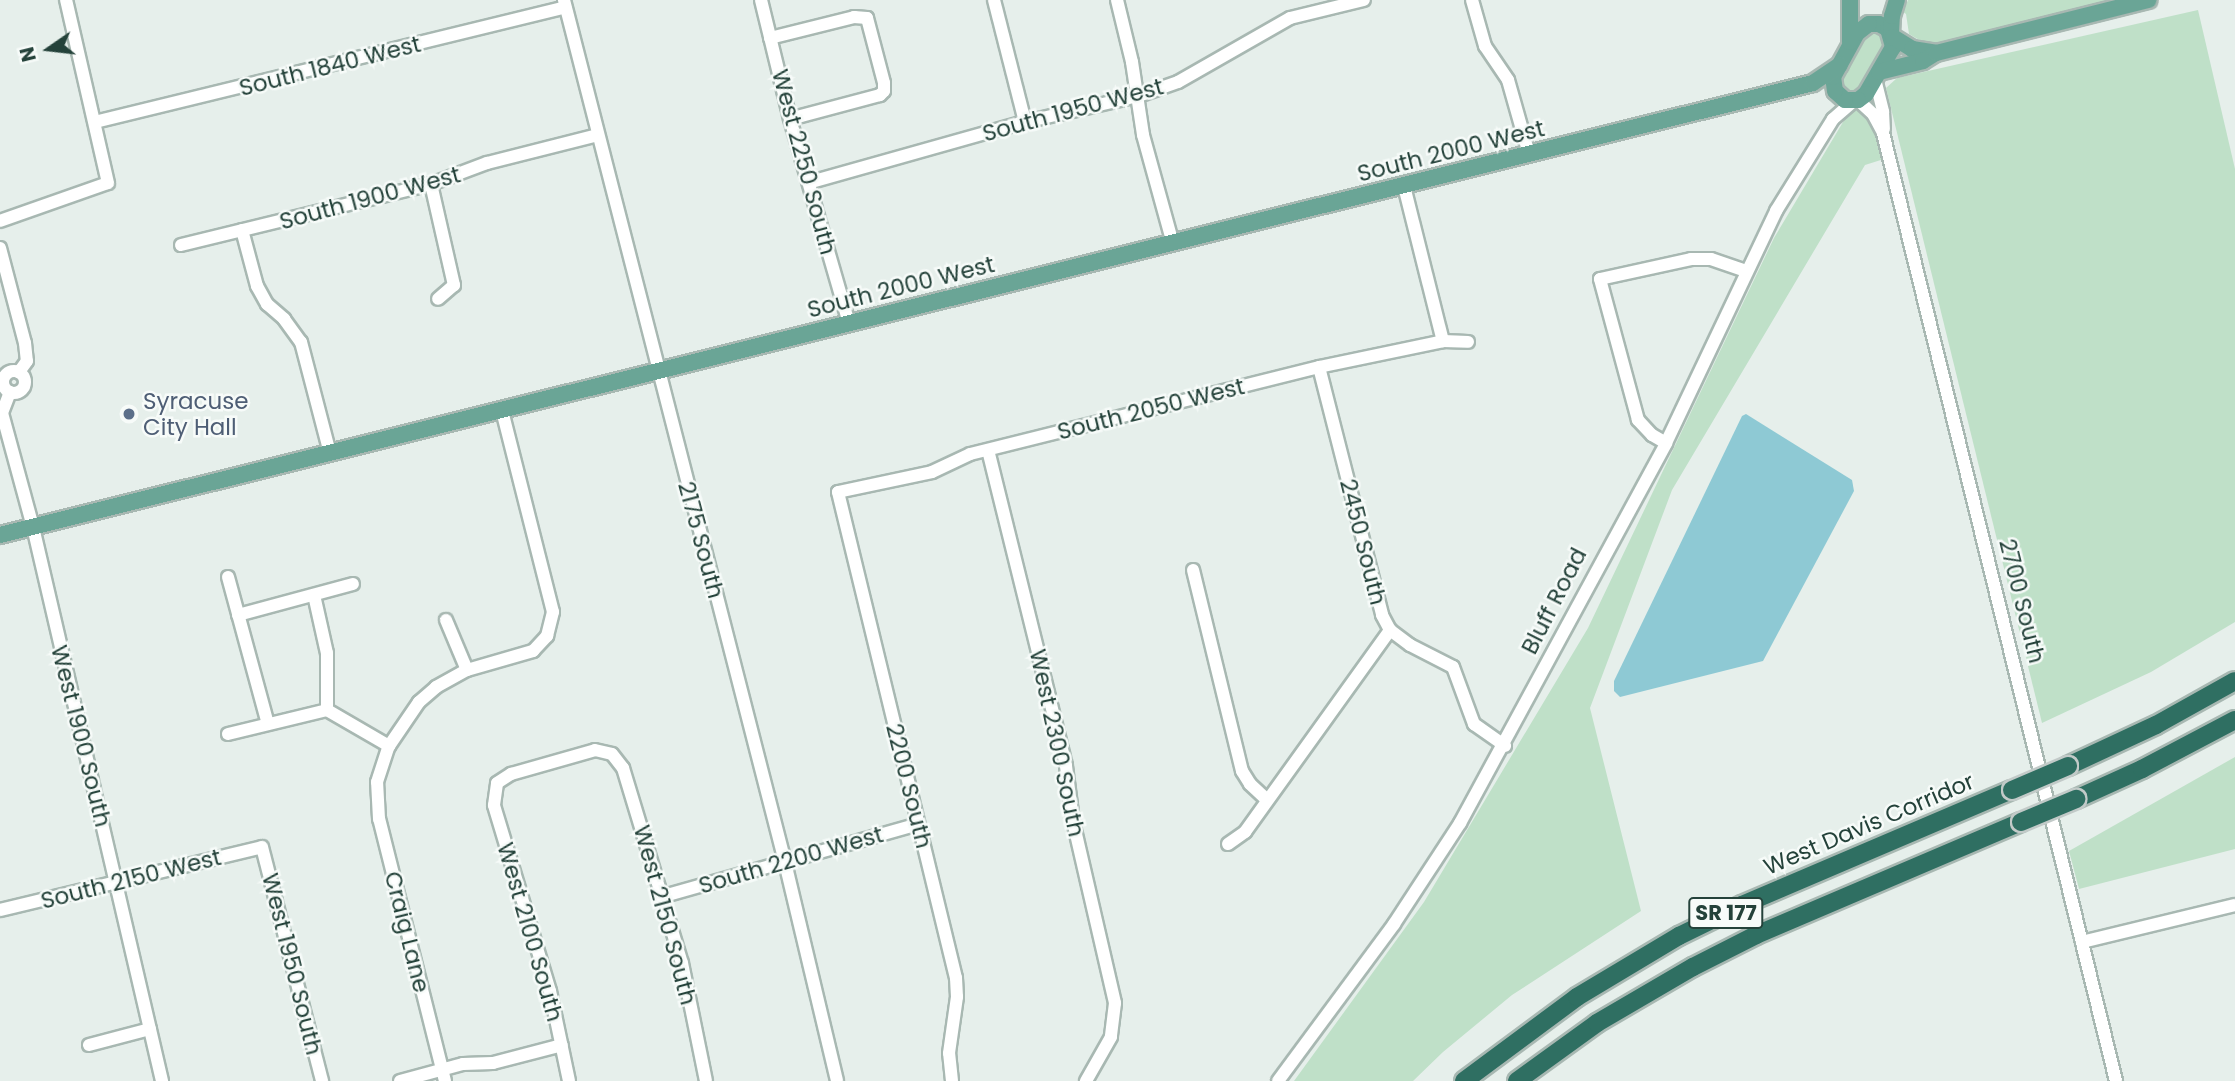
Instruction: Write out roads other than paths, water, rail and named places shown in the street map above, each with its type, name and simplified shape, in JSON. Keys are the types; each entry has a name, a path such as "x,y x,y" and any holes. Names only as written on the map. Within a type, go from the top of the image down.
{"highway":[{"name":"West Davis Corridor","path":"1464,1081 1577,997 1679,936 1742,905 2068,766 2156,725 2235,681"},
{"name":"SR 177","path":"1517,1081 1597,1023 1714,956 2076,799 2152,764 2235,720"}],"main road":[{"path":"1850,0 1872,23 1884,26 1912,49 1937,53"},
{"path":"1849,48 1853,27 1850,0"},
{"path":"1813,83 1836,93 1856,100 1866,94 1891,52 1892,16 1897,0 1872,23 1860,29 1833,77 1836,93"},
{"path":"1877,75 1923,61 1937,53 2139,1"},
{"name":"South 2000 West","path":"0,535 657,369 1173,244 1813,83 1840,65"}],"street":[{"path":"0,221 108,183 66,0"},
{"name":"West 2250 South","path":"761,0 790,119 811,182 849,324"},
{"path":"994,0 1025,122"},
{"path":"1117,0 1139,96 1143,135 1173,244"},
{"name":"South 1950 West","path":"811,182 1025,122 1139,96 1178,82 1290,18 1364,0"},
{"path":"1472,0 1485,46 1508,79 1529,154"},
{"name":"South 1840 West","path":"95,122 564,4"},
{"name":"2175 South","path":"564,4 784,861 837,1081"},
{"path":"770,38 854,17 867,18 884,83 884,92 880,95 790,119"},
{"path":"1877,75 1883,112 1883,133"},
{"name":"Bluff Road","path":"1833,119 1836,93"},
{"path":"1856,100 1873,114 1883,133"},
{"name":"Bluff Road","path":"1278,1081 1394,924 1461,823 1505,746 1605,552 1666,443 1746,271 1782,201 1833,119 1856,100"},
{"name":"2700 South","path":"1883,133 2116,1081"},
{"name":"South 1900 West","path":"181,245 431,184 487,163 598,135"},
{"path":"431,184 454,285 438,299"},
{"path":"1404,186 1443,341"},
{"path":"242,230 257,286 267,304 284,319 301,342 330,453"},
{"name":"West 1900 South","path":"0,248 25,343 27,361 19,372 9,372 4,377 3,385 10,393 2,413 33,527 162,1081"},
{"path":"1666,443 1652,435 1638,420 1600,279 1691,259 1711,259 1746,271"},
{"name":"South 2050 West","path":"838,492 932,472 970,454 1319,367 1443,341 1468,341"},
{"name":"2450 South","path":"1319,367 1382,615 1390,630 1410,645 1453,667 1474,724 1505,746"},
{"path":"228,734 327,710 389,746 419,702 442,683 467,670 534,651 547,636 553,612 502,410"},
{"name":"West 2300 South","path":"988,450 1066,766 1073,821 1115,1003 1111,1037 1086,1081"},
{"name":"2200 South","path":"838,492 956,978 957,997 949,1053 952,1081"},
{"path":"1193,570 1242,771 1250,784 1266,799"},
{"path":"228,577 268,724"},
{"path":"238,615 353,584"},
{"path":"314,595 327,653 327,710"},
{"path":"446,620 467,670"},
{"path":"1228,844 1245,832 1266,799 1390,630"},
{"name":"Craig Lane","path":"389,746 377,782 379,819 443,1076"},
{"name":"West 2150 South","path":"497,783 511,774 595,750 612,754 623,768 664,896 682,963 706,1081"},
{"name":"West 2100 South","path":"497,783 494,805 550,991 569,1081"},
{"name":"South 2200 West","path":"664,896 918,824"},
{"name":"South 2150 West","path":"0,910 262,847"},
{"name":"West 1950 South","path":"262,847 322,1081"},
{"path":"2082,942 2235,905"},
{"path":"89,1045 150,1029"},
{"path":"400,1081 443,1076 463,1065 493,1063 562,1045"}],"water":[{"path":"1746,414 1852,480 1854,491 1763,661 1620,697 1614,691 1614,681 1742,416"}],"place":[{"name":"Syracuse City Hall","path":"129,414"}]}
